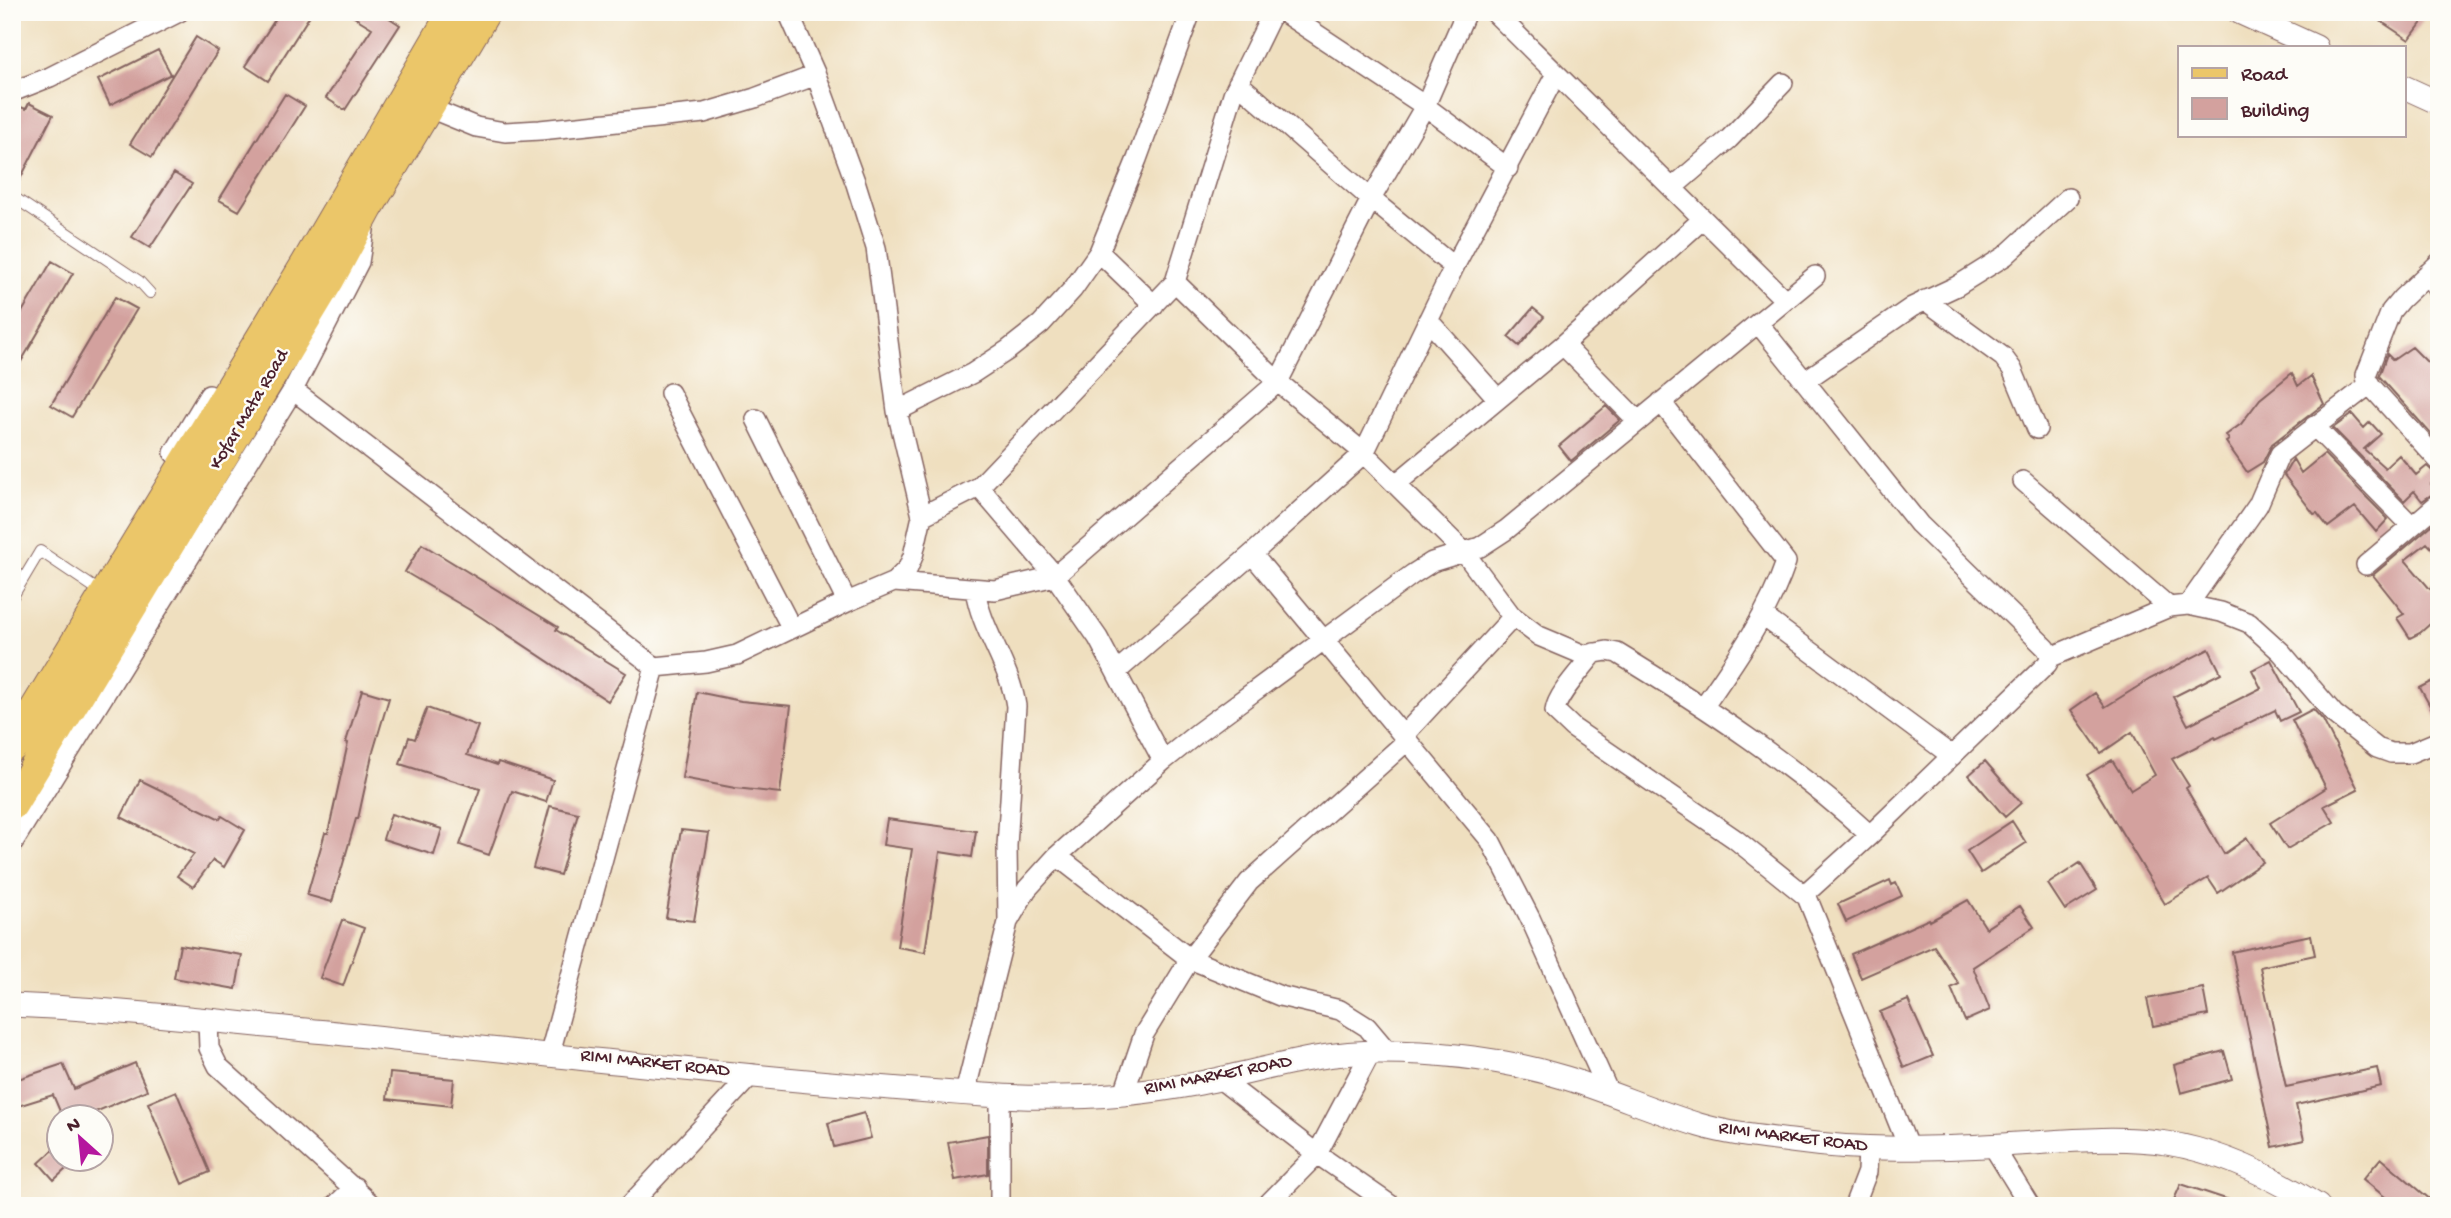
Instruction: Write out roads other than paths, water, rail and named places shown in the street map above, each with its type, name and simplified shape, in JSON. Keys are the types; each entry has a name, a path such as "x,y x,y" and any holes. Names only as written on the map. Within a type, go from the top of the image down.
{"main road":[{"name":"Kofar Mata Road","path":"12,805 318,272 337,211 453,12"},
{"name":"Kofar Mata Road","path":"12,747 318,272 368,208 485,12"}],"street":[{"path":"12,92 50,77 179,12"},
{"path":"293,390 655,667 706,662 737,654 894,582 908,568 922,516 897,411 876,248 816,75 788,12"},
{"path":"897,411 973,373 1008,350 1041,324 1073,289 1099,252 1137,159 1191,12"},
{"path":"922,516 979,487 1175,282 1233,94 1273,12"},
{"path":"1283,12 1425,106 1508,168"},
{"path":"894,582 995,590 1055,576 1278,382 1371,199 1425,106 1466,12"},
{"path":"1494,12 1785,300"},
{"path":"2239,12 2314,46"},
{"path":"1116,672 1364,453 1454,267 1556,74"},
{"path":"427,107 476,127 506,132 540,130 704,113 755,98 816,75"},
{"path":"1238,83 1454,267"},
{"path":"1672,188 1729,139 1783,83"},
{"path":"2406,88 2439,103"},
{"path":"1806,380 1925,300 1957,286 2005,256 2068,198"},
{"path":"12,844 293,390 359,262 368,208"},
{"path":"12,719 96,588 197,415 301,247 337,211"},
{"path":"1396,484 1563,345 1703,219"},
{"path":"1099,252 1154,305"},
{"path":"2434,268 2439,293"},
{"path":"2434,268 2391,312 2366,375 2370,384 2439,461"},
{"path":"1008,922 1027,889 1057,856 1163,761 1324,639 1432,562 1480,547 1500,534 1815,276"},
{"path":"1175,282 1278,382 1364,453 1396,484 1464,552 1511,615 1539,636 1584,655 1607,651 1618,653 1704,706 1838,806 1870,835"},
{"path":"1925,300 2003,358 2012,369 2037,429"},
{"path":"1428,320 1498,399"},
{"path":"1758,323 1919,524 2046,648 2051,657"},
{"path":"1563,345 1638,421"},
{"path":"1807,897 1807,892 1870,835 2047,664 2051,657 2178,606 2258,505 2280,454 2370,384"},
{"path":"670,393 791,628"},
{"path":"1661,402 1786,562 1763,616 1746,646 1704,706"},
{"path":"756,419 847,602"},
{"path":"2314,426 2412,526"},
{"path":"2023,481 2178,606 2221,612 2249,623 2281,652 2334,714 2376,748 2391,753 2410,752 2439,741"},
{"path":"979,487 1055,576 1098,638 1163,761"},
{"path":"2366,565 2439,503"},
{"path":"1252,554 1490,840 1530,918 1609,1094"},
{"path":"965,1093 1008,922 1007,846 1016,706 1013,689 978,608 975,589"},
{"path":"1124,1093 1144,1034 1190,959 1249,883 1406,737 1511,619 1511,615"},
{"path":"1763,616 1952,756"},
{"path":"1594,653 1555,706 1557,713 1573,728 1735,839 1807,897 1909,1149"},
{"path":"550,1053 655,667"},
{"path":"1057,856 1190,959 1280,996 1340,1010 1367,1027 1379,1052 1317,1154 1266,1206"},
{"name":"RIMI MARKET ROAD","path":"12,1006 208,1021 1000,1096 1082,1097 1161,1090 1326,1055 1379,1052 1471,1056 1563,1077 1727,1132 1800,1143 1909,1149 2105,1139 2170,1144 2253,1169 2285,1184 2318,1206"},
{"path":"208,1021 209,1048 218,1066 373,1206"},
{"path":"629,1206 752,1074"},
{"path":"1220,1079 1317,1154 1392,1206"},
{"path":"1000,1096 1000,1206"},
{"path":"1993,1146 2030,1206"},
{"path":"1854,1206 1867,1172 1868,1148"},
{"path":"335,1206 355,1187"}],"lane":[{"path":"12,196 139,281 150,293"},
{"path":"12,598 40,551 96,588"}]}
